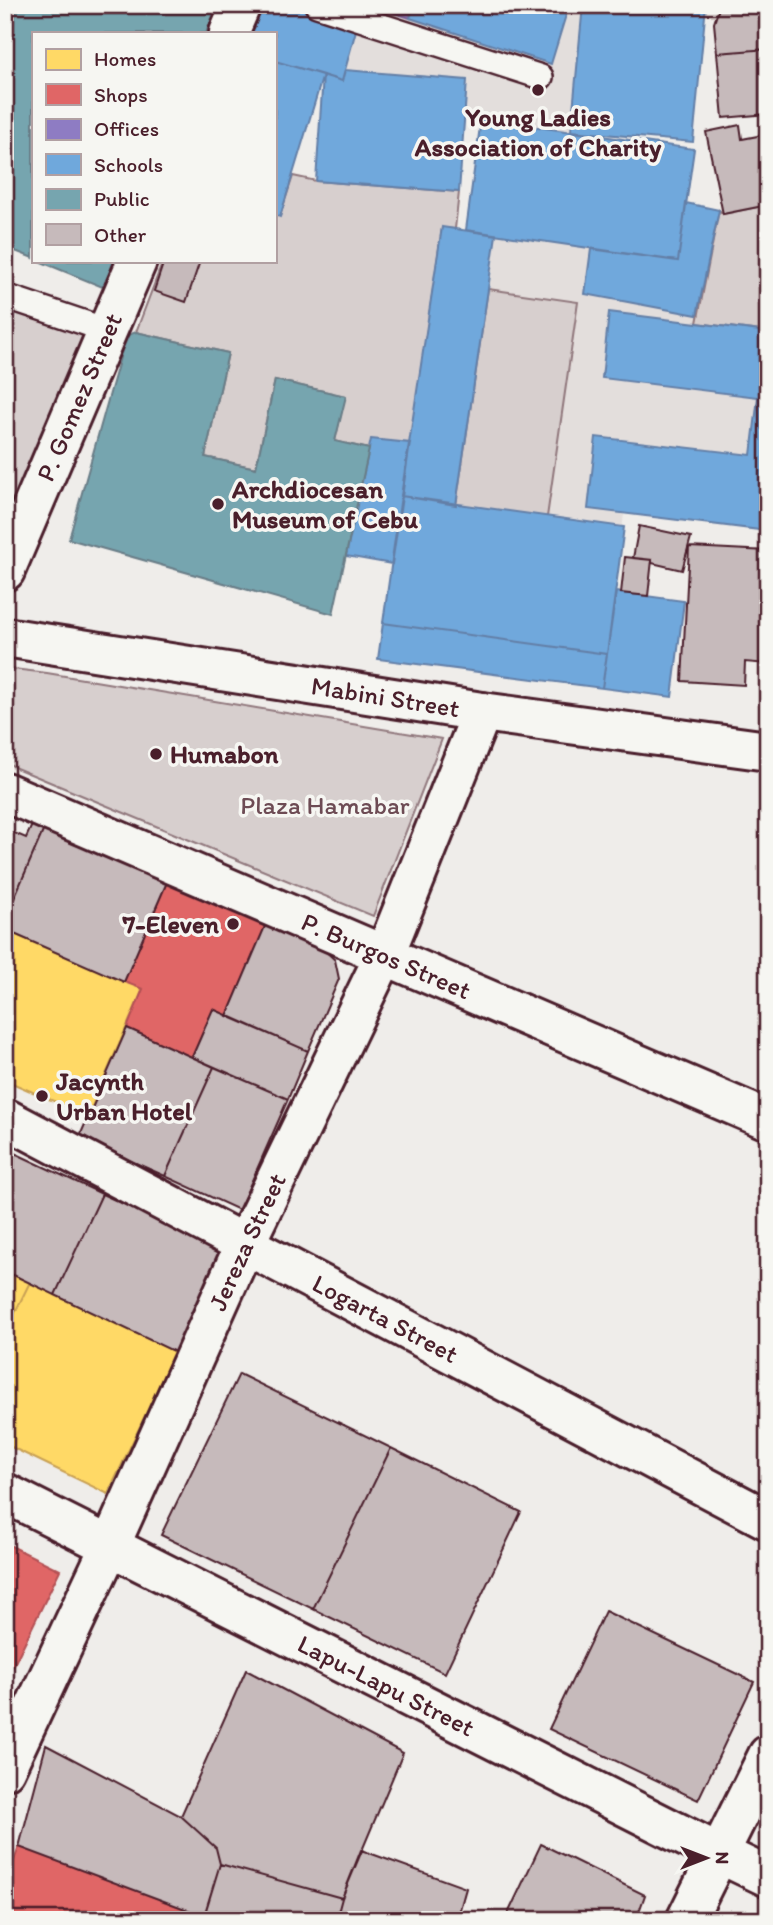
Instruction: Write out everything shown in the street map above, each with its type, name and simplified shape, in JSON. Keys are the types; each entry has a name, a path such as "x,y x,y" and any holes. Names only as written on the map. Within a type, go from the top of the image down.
{"street":[{"path":"229,32 241,5"},
{"name":"P. Gomez Street","path":"5,571 137,262"},
{"name":"Mabini Street","path":"5,637 482,712 768,751"},
{"name":"Jereza Street","path":"5,1770 110,1546 245,1244 385,954 482,712"},
{"name":"P. Burgos Street","path":"5,792 768,1120"},
{"name":"Logarta Street","path":"5,1118 768,1520"},
{"name":"Lapu-Lapu Street","path":"5,1493 768,1877"},
{"path":"686,1920 768,1755"}],"lane":[{"path":"317,5 541,77"},
{"path":"6,297 108,333"}],"shaded area":[{"path":"254,5 373,5 409,18 414,5 706,5 693,142 592,133 694,149 686,203 719,210 697,323 768,332 768,531 624,514 602,688 378,659 442,227 466,230 481,119 276,61 276,32 246,32"}],"green space":[{"path":"293,176 316,181 459,192 455,229 442,228 410,443 369,449 335,441 345,396 275,380 256,468 205,457 228,353 136,332 163,262 276,262 276,215 280,216"},
{"path":"768,205 768,225 763,226 768,271 768,332 697,323 719,210 723,214"},
{"path":"488,289 578,302 547,517 456,505"},
{"path":"21,301 91,325 5,535 5,337"},
{"name":"Plaza Hamabar","path":"13,669 442,739 373,916 16,768 5,761 5,670"}],"building: Homes":[{"path":"5,930 143,989 88,1116 5,1080"},
{"path":"5,1271 30,1282 5,1333"},
{"path":"30,1282 175,1352 108,1494 5,1444 5,1333"}],"building: Shops":[{"path":"167,882 266,924 227,1016 213,1009 192,1057 127,1028 143,989 124,982"},
{"path":"5,1543 60,1570 5,1683"},
{"path":"19,1847 204,1916 203,1920 5,1920 5,1885"}],"building: Offices":[{"path":"370,5 414,5 410,18"}],"building: Schools":[{"path":"254,5 297,5 358,23 342,81 276,61 276,32 246,32"},
{"path":"414,5 569,5 551,64 410,18"},
{"path":"583,5 706,5 693,142 571,131"},
{"path":"276,61 323,75 280,217 276,215"},
{"path":"345,70 467,80 459,192 316,181 323,75 342,81"},
{"path":"481,119 694,149 678,261 466,230"},
{"path":"686,203 719,210 697,315 585,294 591,249 678,261"},
{"path":"768,225 768,271 763,226"},
{"path":"442,227 496,235 456,505 401,496"},
{"path":"609,312 768,332 768,531 588,509 596,437 751,455 758,397 602,378"},
{"path":"371,439 410,443 392,564 346,556"},
{"path":"401,496 624,527 607,654 383,623"},
{"path":"616,592 684,601 672,697 602,688"},
{"path":"383,623 607,654 602,688 378,659"}],"building: Public":[{"path":"5,5 217,5 206,32 32,32 32,258 5,247"},
{"path":"41,262 116,262 105,288"},
{"name":"Archdiocesan Museum of Cebu","path":"136,332 228,353 205,457 256,468 275,380 346,396 335,441 369,449 333,614 69,539 126,336"}],"building: Other":[{"path":"720,5 768,5 768,49 717,53 714,23"},
{"path":"768,49 768,114 723,118 717,53"},
{"path":"740,125 742,139 768,134 768,205 723,214 706,132"},
{"path":"164,262 200,262 186,302 154,291"},
{"path":"639,526 691,537 682,570 652,563 652,560 633,558"},
{"path":"689,547 768,551 768,664 745,662 744,685 682,681"},
{"path":"625,557 652,560 648,596 621,593"},
{"path":"32,825 44,829 5,919 5,829 26,838"},
{"path":"44,829 167,882 124,982 5,930 5,919"},
{"path":"266,924 322,948 335,960 339,979 308,1051 227,1016"},
{"path":"213,1009 308,1051 288,1099 192,1057"},
{"path":"127,1028 214,1067 165,1176 79,1138"},
{"path":"214,1067 288,1099 239,1210 165,1176"},
{"path":"6,1149 102,1194 55,1295 5,1271"},
{"path":"102,1194 222,1249 175,1352 55,1295"},
{"path":"239,1374 391,1448 313,1609 161,1535"},
{"path":"391,1448 521,1512 445,1673 313,1609"},
{"path":"605,1611 754,1682 698,1800 549,1729"},
{"path":"246,1670 403,1753 342,1898 220,1864 216,1848 181,1816"},
{"path":"46,1745 181,1816 216,1848 220,1864 204,1916 19,1847"},
{"path":"541,1844 645,1895 636,1920 505,1920"},
{"path":"361,1850 466,1888 457,1920 336,1920"},
{"path":"220,1864 342,1898 336,1920 203,1920"}],"place":[{"name":"Young Ladies Association of Charity","path":"538,90"},
{"name":"Archdiocesan Museum of Cebu","path":"218,504"},
{"name":"Humabon","path":"156,754"},
{"name":"7-Eleven","path":"233,924"},
{"name":"Jacynth Urban Hotel","path":"42,1096"}]}
